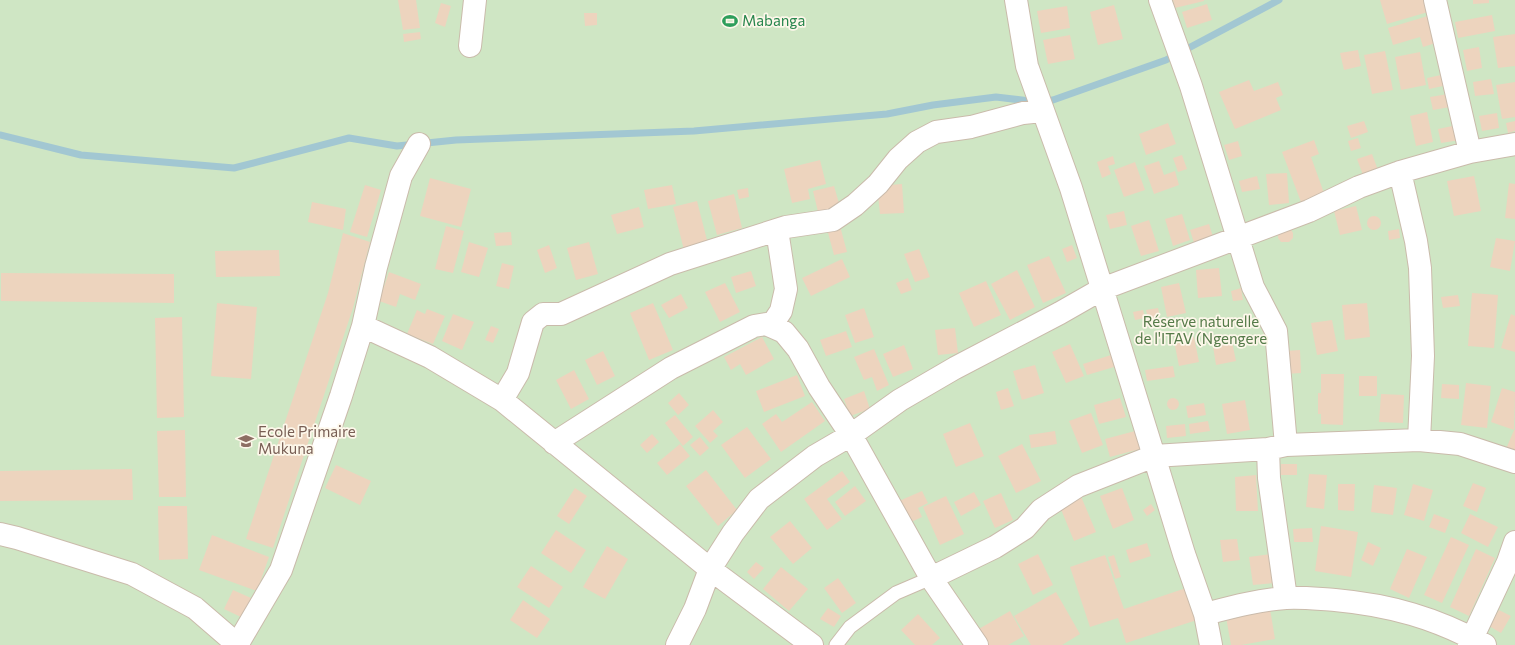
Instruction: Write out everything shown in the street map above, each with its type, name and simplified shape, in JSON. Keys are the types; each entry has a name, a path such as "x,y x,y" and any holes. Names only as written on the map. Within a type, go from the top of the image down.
{"street":[{"path":"470,46 475,0"},
{"path":"1016,0 1027,66 1071,188 1184,554 1205,614 1211,645"},
{"path":"1160,0 1191,86 1253,287 1276,331 1277,447 1269,478 1286,598"},
{"path":"1435,0 1470,152"},
{"path":"502,400 518,373 533,322 543,314 561,314 670,264 786,227 833,220 855,205 878,184 898,159 917,142 936,132 972,127 1023,113 1040,105"},
{"path":"0,534 132,574 194,608 237,645 281,570 363,326 376,268 401,176 419,144"},
{"path":"677,645 694,609 710,569 733,533 759,500 815,456 851,435 900,400 948,372 1060,313 1102,289 1309,211 1359,187 1400,172 1470,152 1515,144"},
{"path":"1400,172 1416,241 1420,268 1423,356 1419,440"},
{"path":"771,326 781,311 786,289 777,230"},
{"path":"554,443 671,368 754,326 766,324 784,332 798,349 819,387 851,435 930,578 977,645"},
{"path":"363,326 430,357 502,400 710,569 812,645"},
{"path":"930,578 995,547 1025,528 1041,510 1078,486 1154,456 1277,447 1419,440 1460,444 1515,462"},
{"path":"1205,614 1243,604 1286,598 1315,598 1359,602 1386,607 1427,618 1475,643 1513,558"}],"lane":[{"path":"836,645 850,626 896,593 930,578"}],"green space":[{"name":"Réserve naturelle de l'ITAV (Ngengere","path":"0,0 1515,0 1515,645 0,645"}],"building":[{"path":"398,0 416,0 420,28 403,30"},
{"path":"1173,0 1204,0 1204,1 1175,8"},
{"path":"1380,0 1424,0 1428,12 1387,24"},
{"path":"1473,0 1489,0 1489,3 1473,4"},
{"path":"441,3 451,6 445,27 435,23"},
{"path":"1207,4 1212,20 1187,28 1182,12"},
{"path":"1114,5 1123,39 1098,45 1090,12"},
{"path":"1067,6 1070,28 1041,33 1037,11"},
{"path":"584,13 597,13 597,25 585,26"},
{"path":"1431,15 1439,42 1423,47 1420,37 1393,45 1388,28"},
{"path":"1492,15 1495,31 1458,38 1455,22"},
{"path":"420,32 421,39 404,42 403,34"},
{"path":"1515,34 1515,66 1498,68 1493,37"},
{"path":"1070,35 1075,59 1048,64 1043,40"},
{"path":"1479,47 1482,68 1467,71 1463,50"},
{"path":"1358,50 1361,66 1344,70 1340,53"},
{"path":"1385,51 1393,90 1372,94 1364,55"},
{"path":"1420,52 1426,85 1401,90 1395,57"},
{"path":"1441,75 1443,86 1429,89 1427,78"},
{"path":"1491,79 1494,94 1475,96 1473,82"},
{"path":"1249,80 1254,91 1278,82 1283,95 1276,98 1281,110 1235,129 1219,92"},
{"path":"1515,82 1515,117 1502,119 1496,85"},
{"path":"1448,94 1450,107 1433,110 1430,97"},
{"path":"1427,112 1433,142 1416,146 1410,116"},
{"path":"1497,113 1499,128 1482,131 1479,116"},
{"path":"1364,121 1368,132 1351,138 1347,126"},
{"path":"1515,121 1515,131 1508,133 1506,123"},
{"path":"1168,123 1176,144 1146,155 1139,134"},
{"path":"1457,125 1460,140 1441,143 1438,129"},
{"path":"1358,138 1361,148 1351,151 1348,141"},
{"path":"1314,140 1319,154 1311,157 1324,193 1301,202 1282,152"},
{"path":"1238,141 1242,156 1229,160 1224,145"},
{"path":"1372,154 1378,170 1363,175 1357,159"},
{"path":"1182,155 1187,169 1178,172 1173,158"},
{"path":"1113,156 1115,164 1108,166 1111,174 1102,178 1097,162"},
{"path":"820,160 826,184 808,189 810,199 792,203 784,169"},
{"path":"1159,161 1164,175 1175,171 1179,185 1154,194 1144,166"},
{"path":"1135,162 1145,190 1124,197 1114,170"},
{"path":"1287,173 1289,203 1269,205 1266,174"},
{"path":"1257,176 1260,189 1242,192 1239,181"},
{"path":"1474,176 1481,211 1454,216 1447,181"},
{"path":"430,178 471,189 461,227 420,216"},
{"path":"1509,183 1515,184 1515,219 1505,218"},
{"path":"902,184 904,213 880,214 877,186"},
{"path":"365,185 381,190 367,237 350,232"},
{"path":"672,185 676,204 648,209 644,190"},
{"path":"834,186 841,210 819,216 813,191"},
{"path":"748,188 749,197 739,199 737,190"},
{"path":"734,194 742,228 717,235 708,201"},
{"path":"697,201 708,244 684,250 673,207"},
{"path":"312,202 346,209 343,230 308,222"},
{"path":"1356,206 1362,230 1340,235 1334,211"},
{"path":"639,207 644,227 617,234 611,215"},
{"path":"1124,211 1127,225 1110,229 1106,215"},
{"path":"1182,214 1190,240 1173,246 1165,219"},
{"path":"1374,216 1379,218 1381,223 1379,228 1374,230 1369,228 1367,223 1369,218"},
{"path":"1149,220 1159,251 1141,256 1131,226"},
{"path":"1209,224 1213,237 1194,243 1190,230"},
{"path":"446,226 464,231 453,273 435,269"},
{"path":"840,226 847,252 834,255 827,229"},
{"path":"1290,228 1293,233 1293,238 1289,242 1281,242 1278,238 1278,233"},
{"path":"1399,229 1400,238 1389,240 1388,231"},
{"path":"511,232 512,245 496,246 494,233"},
{"path":"343,233 370,242 353,308 273,548 246,539 328,293"},
{"path":"1496,238 1515,241 1510,271 1490,267"},
{"path":"469,242 488,248 479,277 461,272"},
{"path":"589,242 598,274 576,280 567,248"},
{"path":"549,245 557,268 545,273 537,250"},
{"path":"1072,245 1077,258 1067,262 1062,249"},
{"path":"919,249 930,277 915,282 904,254"},
{"path":"279,250 280,276 216,277 215,251"},
{"path":"1049,256 1066,293 1043,303 1027,265"},
{"path":"842,259 850,277 811,296 802,278"},
{"path":"502,263 514,266 509,289 496,286"},
{"path":"1219,268 1222,296 1198,298 1196,270"},
{"path":"1017,270 1035,307 1010,320 991,284"},
{"path":"751,271 756,286 736,293 731,277"},
{"path":"389,272 421,284 415,300 400,294 396,307 379,301"},
{"path":"1,273 174,274 174,303 1,301"},
{"path":"908,278 912,290 901,294 896,283"},
{"path":"986,281 1001,315 974,327 959,293"},
{"path":"725,283 740,312 720,322 705,292"},
{"path":"1179,283 1186,313 1167,317 1161,287"},
{"path":"1241,288 1243,300 1233,301 1231,291"},
{"path":"1472,293 1498,295 1494,348 1468,346"},
{"path":"681,294 688,308 669,318 661,305"},
{"path":"1458,295 1460,306 1443,308 1441,297"},
{"path":"217,303 257,307 251,379 211,376"},
{"path":"653,303 673,350 649,360 630,313"},
{"path":"1367,303 1370,337 1345,340 1342,305"},
{"path":"864,308 874,337 855,343 845,315"},
{"path":"1158,308 1160,317 1148,319 1146,310"},
{"path":"427,309 445,316 433,344 407,334 417,310 425,314"},
{"path":"1143,310 1145,318 1135,320 1133,312"},
{"path":"453,314 474,322 462,350 442,341"},
{"path":"1511,314 1515,316 1515,352 1501,348"},
{"path":"182,317 184,417 157,418 155,318"},
{"path":"1332,320 1338,351 1317,355 1311,323"},
{"path":"491,326 499,329 493,343 485,340"},
{"path":"955,328 958,353 938,355 935,330"},
{"path":"846,331 852,347 826,356 820,340"},
{"path":"762,337 774,359 746,375 740,364 731,370 724,357"},
{"path":"1194,337 1199,362 1179,366 1174,341"},
{"path":"1231,337 1236,361 1216,365 1212,340"},
{"path":"1070,344 1084,376 1066,383 1052,352"},
{"path":"904,345 913,369 893,377 883,354"},
{"path":"874,349 889,385 877,391 872,377 864,380 854,357"},
{"path":"1300,350 1301,373 1285,374 1284,351"},
{"path":"603,351 615,376 597,385 585,360"},
{"path":"1111,355 1114,367 1087,375 1083,364"},
{"path":"1035,365 1044,393 1022,400 1013,371"},
{"path":"1173,366 1175,377 1147,381 1145,370"},
{"path":"574,370 589,399 571,409 556,380"},
{"path":"1321,374 1344,374 1343,425 1321,424 1321,414 1318,414 1318,393 1321,393"},
{"path":"797,375 805,396 764,412 756,391"},
{"path":"1359,376 1377,376 1377,396 1359,396"},
{"path":"1466,383 1491,386 1487,428 1461,425"},
{"path":"1442,384 1459,385 1459,399 1441,398"},
{"path":"1008,388 1014,406 1001,410 996,392"},
{"path":"1502,388 1515,392 1514,430 1491,422"},
{"path":"864,391 870,409 850,416 844,399"},
{"path":"679,393 689,405 678,415 668,403"},
{"path":"1381,394 1404,395 1403,423 1379,422"},
{"path":"1120,398 1126,417 1099,424 1094,405"},
{"path":"1173,398 1177,400 1179,404 1177,408 1173,410 1169,408 1167,404 1169,400"},
{"path":"1245,400 1250,430 1227,434 1222,404"},
{"path":"812,402 825,421 781,452 762,424 776,414 782,422"},
{"path":"1204,403 1206,415 1188,418 1186,406"},
{"path":"713,410 723,422 713,431 718,436 710,443 695,426"},
{"path":"1091,413 1103,445 1082,453 1069,421"},
{"path":"675,415 693,437 683,446 665,423"},
{"path":"1208,421 1210,431 1190,434 1189,424"},
{"path":"970,423 984,456 956,467 943,434"},
{"path":"1185,424 1186,436 1167,438 1166,426"},
{"path":"747,427 771,459 745,478 721,445"},
{"path":"185,430 186,497 159,497 157,431"},
{"path":"1515,430 1515,453 1506,449"},
{"path":"1055,431 1057,444 1031,448 1029,435"},
{"path":"1135,431 1140,449 1110,457 1105,439"},
{"path":"652,434 659,442 647,453 640,445"},
{"path":"700,437 709,448 700,456 690,445"},
{"path":"680,444 690,456 667,475 657,463"},
{"path":"1022,444 1041,481 1016,493 998,456"},
{"path":"1281,464 1297,464 1297,475 1281,475"},
{"path":"336,465 371,481 360,505 325,488"},
{"path":"132,469 133,500 0,501 0,471"},
{"path":"706,470 737,510 718,526 686,486"},
{"path":"842,471 850,482 827,499 842,519 827,530 804,499"},
{"path":"1309,474 1327,475 1324,509 1306,507"},
{"path":"1256,475 1258,511 1236,511 1235,477"},
{"path":"1473,483 1486,488 1477,512 1463,506"},
{"path":"1338,484 1355,484 1354,511 1338,510"},
{"path":"1413,484 1433,490 1424,521 1404,515"},
{"path":"1374,485 1397,488 1393,515 1371,512"},
{"path":"855,486 866,501 845,516 835,502"},
{"path":"575,488 587,496 569,524 557,516"},
{"path":"1122,488 1134,520 1113,529 1100,496"},
{"path":"922,491 928,503 918,508 922,517 909,523 899,501"},
{"path":"974,492 981,505 961,516 954,502"},
{"path":"1001,493 1013,520 995,528 983,501"},
{"path":"1080,494 1096,532 1074,541 1058,502"},
{"path":"946,496 964,534 940,545 923,507"},
{"path":"1151,504 1155,510 1147,516 1143,510"},
{"path":"158,506 187,506 188,559 159,560"},
{"path":"1434,514 1450,520 1445,533 1429,527"},
{"path":"1470,514 1498,527 1488,547 1461,533"},
{"path":"790,521 812,548 793,564 770,537"},
{"path":"1321,526 1358,532 1351,577 1315,571"},
{"path":"1312,528 1313,542 1294,542 1293,529"},
{"path":"556,530 586,550 571,573 541,553"},
{"path":"212,535 269,557 257,591 199,570"},
{"path":"1451,537 1469,545 1442,603 1424,595"},
{"path":"1237,539 1240,560 1223,562 1220,540"},
{"path":"1368,542 1381,548 1373,566 1361,560"},
{"path":"1147,543 1151,556 1130,563 1126,550"},
{"path":"607,546 628,559 605,599 583,587"},
{"path":"1407,549 1427,557 1409,598 1390,589"},
{"path":"1476,549 1495,558 1469,616 1450,607"},
{"path":"1038,554 1053,585 1033,595 1018,564"},
{"path":"1271,554 1274,583 1253,585 1249,557"},
{"path":"1105,555 1124,609 1186,588 1197,620 1126,643 1118,618 1090,627 1070,567"},
{"path":"1114,555 1121,577 1115,579 1108,557"},
{"path":"756,562 764,568 754,579 747,572"},
{"path":"531,566 563,587 549,608 517,587"},
{"path":"781,567 808,589 789,611 763,589"},
{"path":"838,578 856,603 842,613 824,588"},
{"path":"233,590 251,598 243,618 224,609"},
{"path":"1056,592 1080,634 1062,645 1031,645 1014,616"},
{"path":"523,600 550,619 537,638 510,620"},
{"path":"828,608 841,616 834,627 820,619"},
{"path":"1270,609 1275,639 1241,645 1231,645 1226,617"},
{"path":"1499,610 1511,616 1501,633 1489,626"},
{"path":"1010,611 1024,636 1008,645 986,645 977,630"},
{"path":"918,614 940,638 932,645 915,645 901,630"}],"waterway":[{"path":"0,135 81,155 234,168 349,138 397,146 456,140 694,131 887,114 933,105 996,97 1038,102 1053,100 1166,60 1279,0"}],"place":[{"name":"Mabanga","path":"730,21"},
{"name":"Ecole Primaire Mukuna","path":"246,441"}]}
